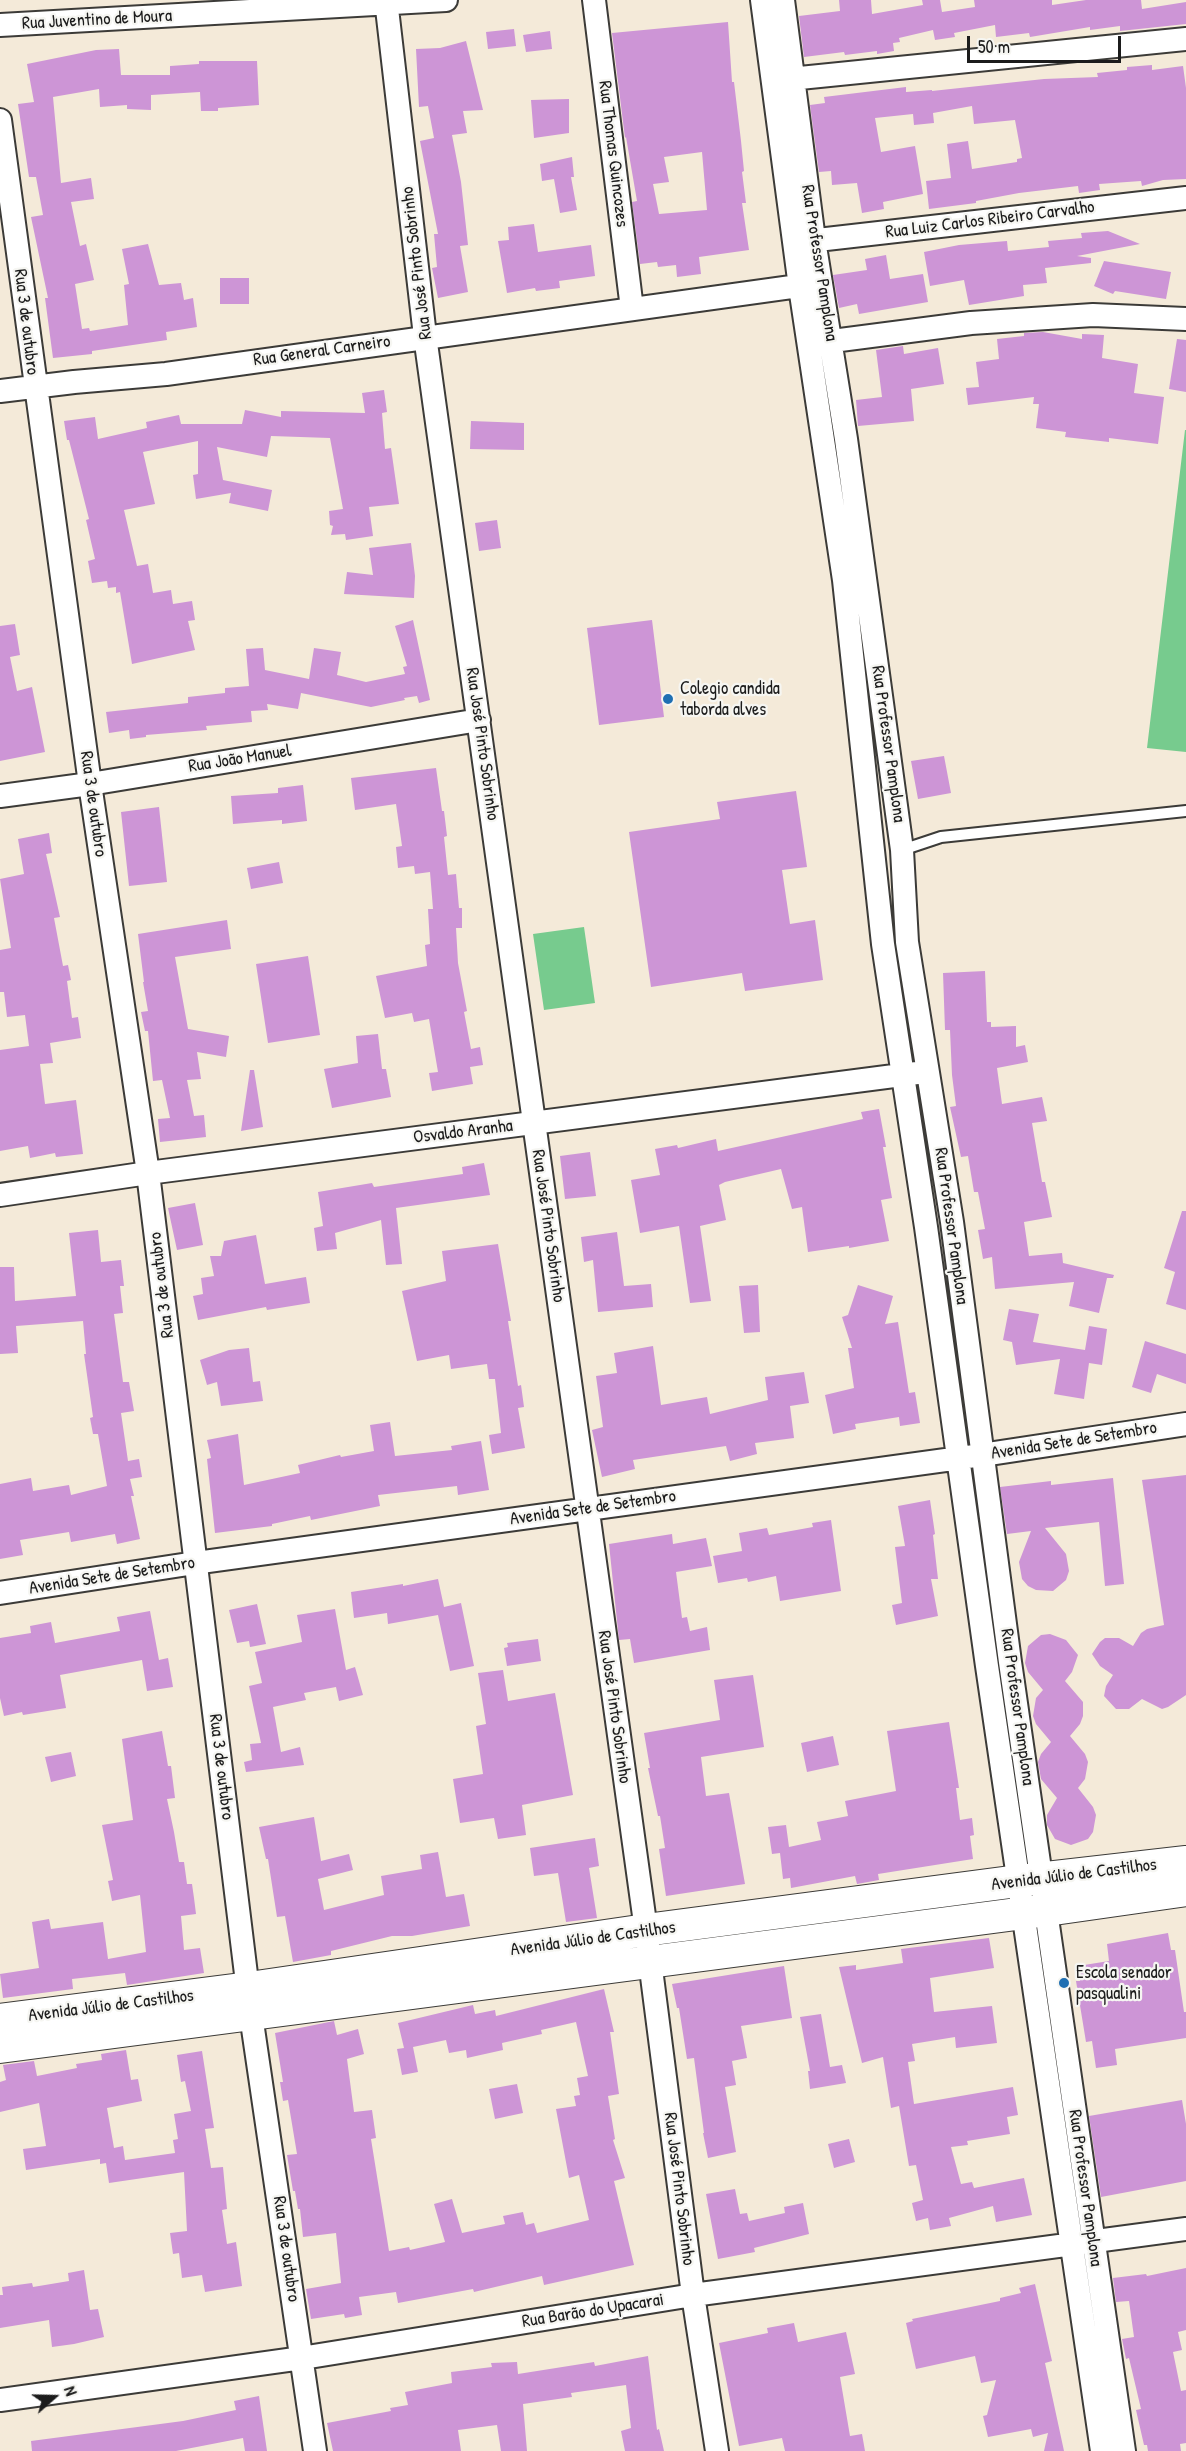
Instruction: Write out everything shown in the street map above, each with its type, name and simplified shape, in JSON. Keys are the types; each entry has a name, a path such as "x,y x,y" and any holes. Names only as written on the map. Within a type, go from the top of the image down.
{"street":[{"name":"Rua Juventino de Moura","path":"0,25 386,1 446,0"},
{"name":"Rua Thomas Quincozes","path":"594,0 632,309"},
{"name":"Rua Professor Pamplona","path":"762,0 783,79 804,242 855,579 902,850 907,942 952,1222 1010,1662 1029,1880"},
{"name":"Rua Professor Pamplona","path":"783,0 783,79"},
{"name":"Rua José Pinto Sobrinho","path":"386,1 425,336 646,1930 693,2295 717,2451"},
{"path":"783,79 1186,39"},
{"name":"Rua 3 de outubro","path":"0,120 90,784 148,1173 250,2001 315,2451"},
{"name":"Rua Luiz Carlos Ribeiro Carvalho","path":"804,242 1186,198"},
{"name":"Rua General Carneiro","path":"0,391 166,374 425,336 811,285"},
{"path":"821,343 971,323 1093,315 1186,319"},
{"name":"Rua Professor Pamplona","path":"855,579 883,944 926,1227 987,1666 1035,1911 1062,2017 1076,2123 1081,2243"},
{"name":"Rua João Manuel","path":"0,796 90,784 479,720"},
{"path":"883,944 907,942"},
{"name":"Osvaldo Aranha","path":"0,1195 148,1173 902,1074 927,1073"},
{"path":"926,1227 952,1222"},
{"name":"Avenida Sete de Setembro","path":"0,1593 195,1563 982,1455 1186,1424"},
{"path":"987,1666 1010,1662"},
{"name":"Avenida Júlio de Castilhos","path":"446,1974 646,1930 1186,1862"},
{"name":"Avenida Júlio de Castilhos","path":"0,2047 132,2017 446,1974 650,1962 1186,1890"},
{"path":"920,1895 925,1925"},
{"name":"Rua Professor Pamplona","path":"1035,1911 1039,2021 1053,2125 1081,2243 1114,2450"},
{"name":"Avenida Júlio de Castilhos","path":"0,2020 132,2017"},
{"path":"1039,2021 1062,2017"},
{"path":"1053,2125 1076,2123"},
{"name":"Rua Barão do Upacarai","path":"0,2400 302,2358 693,2295 1186,2229"}],"lane":[{"path":"902,850 941,837 1186,811"}],"green space":[{"path":"1186,430 1186,752 1147,748"},
{"path":"584,927 595,1003 544,1010 533,934"}],"building":[{"path":"839,0 871,0 872,14 923,5 922,0 940,0 942,12 975,7 974,0 1052,0 1052,5 1086,0 1141,0 1142,9 1186,2 1186,24 1120,31 1120,26 1090,30 1090,27 1030,37 1029,33 996,37 995,25 954,33 955,37 935,40 933,30 899,38 900,42 893,43 894,51 845,55 844,52 804,57 799,16 840,11"},
{"path":"728,22 732,82 734,82 744,171 742,172 746,203 742,203 749,250 699,257 701,274 677,277 676,265 658,267 657,262 640,264 632,202 637,201 625,138 612,33","holes":["702,152 707,210 659,214 653,184 669,182 664,157"]},
{"path":"514,29 516,46 488,49 486,32"},
{"path":"550,31 552,49 526,52 523,35"},
{"path":"466,41 483,110 463,111 467,133 452,135 461,182 468,245 460,246 468,292 438,298 432,268 437,267 434,234 438,234 420,141 434,138 428,106 419,107 416,49 440,48"},
{"path":"119,49 121,75 170,75 170,66 199,64 199,61 257,61 259,105 201,111 200,92 151,95 151,110 127,109 127,105 100,107 99,89 53,97 61,183 91,178 94,199 71,202 80,246 86,244 94,280 75,284 82,329 89,328 90,331 128,325 124,285 129,284 122,249 148,244 159,285 181,283 184,300 193,298 197,327 166,332 167,340 92,351 92,354 53,358 45,298 48,298 31,217 43,215 36,177 29,177 18,104 34,102 27,64 96,50"},
{"path":"1152,65 1152,70 1183,66 1186,88 1186,179 1163,180 1142,186 1141,181 1099,184 1100,190 1079,193 1078,186 1019,193 976,201 976,203 929,209 926,181 951,178 947,144 968,141 972,169 1017,162 1017,159 1022,158 1015,120 974,124 972,106 933,113 934,123 914,125 913,114 875,118 881,152 915,146 923,194 883,202 884,209 862,213 857,183 832,185 831,171 819,172 810,105 825,103 824,97 906,87 906,92 932,91 1044,79 1098,77 1097,73"},
{"path":"569,99 569,133 534,138 531,100"},
{"path":"572,157 574,177 571,177 577,210 560,213 554,179 542,181 540,164"},
{"path":"534,224 538,252 591,245 595,276 559,281 560,288 536,291 535,288 507,293 498,241 509,240 508,227"},
{"path":"1108,231 1140,244 1077,256 1091,258 1091,263 1045,268 1047,283 1023,285 1024,296 969,305 964,280 930,286 924,252 959,245 1007,241 1008,251 1049,247 1048,241 1082,238 1081,233"},
{"path":"886,255 890,279 923,274 928,302 859,314 857,304 839,308 833,275 867,270 865,259"},
{"path":"1104,261 1171,272 1166,299 1115,291 1113,294 1094,286"},
{"path":"220,278 249,278 249,304 220,304"},
{"path":"1043,332 1082,339 1082,334 1104,335 1102,358 1138,364 1134,393 1164,397 1158,444 1109,438 1109,442 1065,437 1066,432 1036,428 1039,404 1033,404 1034,397 968,405 966,388 979,387 976,362 999,359 997,339 1024,336 1024,333"},
{"path":"1177,339 1186,340 1186,392 1169,389"},
{"path":"903,346 904,354 938,348 944,384 911,389 914,421 858,426 856,400 882,397 876,350"},
{"path":"384,390 387,412 382,413 385,449 391,448 399,504 369,507 373,536 346,540 345,534 331,535 333,526 330,525 329,511 343,509 330,438 271,436 267,457 217,447 223,480 272,490 268,511 229,503 231,493 196,499 193,475 198,474 198,441 143,452 155,504 124,510 137,566 148,564 153,593 171,590 173,604 192,601 195,620 188,621 195,650 132,664 120,592 116,593 116,587 108,588 107,581 92,583 88,561 95,559 86,520 89,519 64,421 95,417 98,439 147,428 146,422 179,415 181,424 242,424 245,410 281,417 281,411 365,413 362,393"},
{"path":"471,421 524,423 524,450 470,449"},
{"path":"497,520 501,548 479,551 475,523"},
{"path":"411,543 415,576 414,598 344,594 347,572 373,575 369,548"},
{"path":"413,620 430,700 419,703 417,696 371,707 301,693 298,709 267,704 268,710 251,711 252,722 206,726 207,730 146,735 146,737 130,739 129,730 109,733 106,712 188,703 188,697 225,693 225,688 249,686 246,649 263,648 265,670 309,679 314,648 341,652 337,675 366,682 405,674 403,667 407,666 395,626"},
{"path":"652,620 664,717 599,725 587,628"},
{"path":"15,624 20,655 10,657 17,691 32,687 45,752 0,761 0,626"},
{"path":"944,756 951,793 918,799 911,761"},
{"path":"436,768 447,836 444,837 448,875 456,874 459,908 462,908 462,928 456,928 458,963 467,1011 464,1012 471,1049 480,1047 483,1065 470,1067 473,1084 432,1091 429,1073 438,1072 429,1019 414,1022 412,1013 385,1018 376,976 427,966 425,945 430,944 428,909 433,909 430,872 415,874 414,866 398,868 396,847 402,846 396,804 355,810 351,778"},
{"path":"303,785 307,821 282,824 282,820 233,824 231,796 278,793 278,788"},
{"path":"796,791 807,867 782,870 790,924 815,920 823,980 745,991 742,973 651,987 629,832 720,819 717,802"},
{"path":"159,807 167,882 129,886 121,812"},
{"path":"49,833 52,853 46,854 60,917 54,918 63,966 68,965 71,980 67,981 72,1018 78,1017 81,1038 50,1043 53,1063 40,1064 45,1104 76,1100 83,1154 56,1157 55,1153 30,1158 28,1146 0,1151 0,1050 29,1046 25,1015 7,1017 4,992 0,992 0,950 11,948 0,879 24,874 18,839"},
{"path":"279,862 283,883 251,889 247,868"},
{"path":"227,920 231,949 175,957 188,1029 229,1036 226,1057 197,1052 201,1079 187,1080 194,1116 204,1115 206,1137 160,1142 158,1119 170,1118 162,1080 153,1081 148,1031 145,1031 141,1012 148,1011 138,934"},
{"path":"308,956 320,1035 268,1043 256,964"},
{"path":"985,971 987,1022 991,1022 991,1027 1016,1026 1016,1047 1025,1045 1028,1062 997,1068 1002,1104 1042,1097 1047,1121 1032,1123 1042,1182 1045,1182 1052,1217 1024,1222 1029,1256 1062,1253 1063,1263 1114,1275 1113,1278 1107,1278 1099,1313 1069,1306 1074,1282 995,1289 992,1257 983,1259 978,1230 985,1229 978,1192 974,1192 968,1156 961,1157 950,1107 956,1106 950,1030 945,1030 943,973"},
{"path":"378,1034 382,1069 386,1069 391,1097 332,1108 324,1069 358,1063 356,1036"},
{"path":"250,1070 254,1070 263,1127 241,1131"},
{"path":"879,1109 892,1198 881,1200 889,1241 808,1252 802,1207 792,1209 781,1169 725,1182 719,1185 726,1220 700,1226 711,1301 690,1303 679,1226 640,1233 631,1180 660,1175 655,1149 677,1145 678,1148 716,1139 718,1151 863,1119 861,1112"},
{"path":"590,1152 596,1196 565,1199 560,1156"},
{"path":"484,1163 490,1195 396,1208 402,1264 386,1265 381,1220 335,1233 337,1249 317,1251 314,1228 323,1226 318,1192 372,1183 374,1187 463,1174 462,1167"},
{"path":"195,1203 203,1245 177,1250 168,1208"},
{"path":"1182,1211 1186,1211 1186,1310 1166,1304 1175,1272 1164,1268"},
{"path":"98,1230 101,1262 121,1260 124,1286 120,1286 123,1313 114,1314 123,1382 129,1382 134,1411 121,1413 128,1461 139,1459 142,1477 130,1479 134,1496 131,1496 140,1539 117,1544 115,1534 71,1542 69,1532 20,1540 23,1555 0,1559 0,1484 31,1478 33,1491 69,1485 71,1495 107,1486 98,1434 93,1434 90,1418 93,1417 84,1354 86,1354 83,1321 16,1326 18,1353 0,1354 0,1267 14,1267 15,1301 76,1296 69,1233"},
{"path":"617,1232 624,1286 651,1284 653,1307 598,1312 593,1260 584,1262 581,1237"},
{"path":"256,1235 265,1284 306,1277 310,1303 267,1310 266,1307 198,1320 193,1296 203,1294 201,1278 214,1276 210,1256 221,1256 224,1241"},
{"path":"498,1244 511,1321 508,1321 518,1386 521,1385 524,1407 518,1408 525,1448 492,1454 489,1435 501,1433 495,1379 489,1379 487,1364 451,1369 449,1355 417,1361 402,1291 446,1281 442,1251"},
{"path":"758,1285 760,1332 744,1333 739,1286"},
{"path":"858,1285 893,1296 885,1324 898,1322 909,1393 915,1392 920,1423 900,1426 899,1417 855,1424 856,1429 833,1434 825,1395 854,1388 848,1348 852,1348 842,1317 848,1315"},
{"path":"1009,1309 1039,1314 1033,1342 1085,1350 1089,1326 1107,1329 1102,1365 1089,1363 1084,1399 1054,1394 1060,1359 1016,1365 1012,1342 1003,1340"},
{"path":"1145,1341 1186,1354 1186,1384 1157,1374 1151,1393 1132,1387"},
{"path":"653,1346 661,1405 707,1397 710,1414 768,1400 765,1377 804,1372 809,1403 790,1406 794,1438 755,1443 757,1454 730,1461 726,1446 633,1460 635,1469 602,1477 592,1430 603,1427 596,1376 617,1373 614,1353"},
{"path":"249,1348 253,1382 260,1381 263,1401 221,1406 217,1382 207,1385 200,1360 229,1350"},
{"path":"390,1422 395,1456 452,1450 451,1446 481,1441 489,1490 458,1495 457,1486 378,1495 380,1506 311,1520 310,1516 272,1524 272,1526 215,1533 207,1459 211,1458 207,1440 238,1434 244,1485 300,1473 298,1465 340,1455 341,1457 374,1451 370,1425"},
{"path":"1186,1475 1186,1695 1162,1709 1142,1699 1129,1709 1116,1709 1104,1696 1106,1686 1113,1675 1100,1666 1092,1654 1105,1638 1119,1638 1133,1646 1141,1633 1147,1629 1164,1625 1142,1480"},
{"path":"1113,1478 1124,1584 1105,1586 1099,1522 1045,1528 1066,1554 1069,1571 1066,1580 1053,1591 1036,1590 1028,1586 1022,1579 1019,1562 1031,1531 1007,1534 1000,1487 1051,1481 1051,1485"},
{"path":"930,1500 938,1579 931,1579 938,1616 896,1625 892,1605 902,1603 895,1547 905,1546 898,1506"},
{"path":"831,1520 841,1591 780,1601 776,1576 748,1582 747,1578 718,1583 713,1556 742,1551 739,1533 767,1528 769,1535 813,1527 812,1523"},
{"path":"672,1534 673,1544 706,1538 712,1566 676,1572 682,1618 687,1617 690,1631 707,1627 710,1650 634,1663 630,1639 619,1640 609,1544"},
{"path":"438,1579 444,1607 461,1603 474,1666 450,1671 438,1615 388,1624 387,1613 354,1618 351,1592"},
{"path":"257,1604 266,1644 250,1647 249,1641 237,1643 229,1610"},
{"path":"335,1609 346,1670 355,1667 363,1695 339,1701 336,1687 304,1693 306,1700 273,1707 281,1752 300,1747 304,1765 246,1772 244,1762 252,1760 250,1744 261,1743 249,1686 262,1683 255,1652 302,1642 297,1615"},
{"path":"150,1611 159,1660 168,1658 173,1687 147,1691 142,1660 60,1675 66,1708 4,1716 0,1698 0,1638 31,1633 30,1626 51,1622 55,1643 120,1631 117,1617"},
{"path":"1050,1634 1066,1640 1078,1655 1072,1672 1065,1681 1083,1702 1083,1716 1080,1724 1070,1736 1085,1754 1088,1762 1085,1779 1078,1788 1093,1807 1096,1815 1093,1832 1088,1839 1071,1845 1055,1839 1047,1825 1047,1815 1057,1798 1041,1779 1038,1762 1041,1754 1051,1742 1036,1724 1033,1716 1036,1698 1043,1690 1028,1672 1025,1663 1028,1646 1041,1635"},
{"path":"538,1639 541,1661 507,1666 504,1648 508,1647 507,1643"},
{"path":"503,1670 508,1701 555,1693 573,1795 522,1805 526,1835 498,1839 494,1818 460,1823 453,1779 483,1774 476,1726 486,1724 478,1673"},
{"path":"753,1675 764,1747 701,1757 706,1796 729,1793 745,1884 666,1896 659,1849 665,1848 648,1768 650,1768 644,1733 720,1720 714,1680"},
{"path":"949,1722 959,1788 956,1788 960,1820 972,1818 974,1835 970,1836 973,1859 878,1874 879,1880 857,1884 855,1876 791,1888 790,1878 783,1879 780,1853 772,1854 768,1827 786,1825 789,1847 821,1840 817,1822 848,1816 845,1801 896,1791 887,1731"},
{"path":"162,1731 168,1766 171,1766 175,1798 167,1799 179,1862 184,1862 187,1884 192,1884 196,1914 181,1916 184,1950 200,1948 204,1973 127,1985 125,1973 72,1979 73,1989 3,1998 0,1974 39,1968 32,1922 49,1919 51,1929 103,1922 108,1959 146,1952 140,1895 112,1901 108,1881 113,1880 102,1825 133,1820 122,1739"},
{"path":"833,1736 839,1765 807,1772 801,1743"},
{"path":"71,1752 76,1776 51,1782 45,1757"},
{"path":"314,1817 321,1861 349,1854 353,1870 318,1879 324,1910 384,1895 381,1876 422,1869 420,1855 438,1852 446,1897 464,1894 470,1926 412,1936 392,1936 331,1951 331,1955 293,1962 285,1916 277,1917 268,1859 266,1859 259,1827"},
{"path":"595,1838 599,1866 589,1868 597,1918 566,1922 558,1873 534,1876 530,1848"},
{"path":"1168,1933 1171,1950 1175,1950 1184,2012 1186,2012 1186,2038 1115,2049 1117,2065 1096,2068 1092,2041 1086,2042 1076,1981 1080,1981 1078,1966 1109,1961 1107,1944"},
{"path":"989,1938 994,1968 930,1978 934,2012 992,2006 997,2043 956,2048 955,2037 912,2044 915,2061 908,2062 914,2104 1013,2087 1018,2115 1007,2117 1010,2134 967,2141 968,2145 951,2147 961,2184 972,2182 974,2188 1024,2178 1032,2215 996,2222 993,2206 949,2218 951,2226 930,2230 928,2218 916,2221 912,2203 923,2200 916,2165 909,2166 899,2106 891,2108 883,2057 862,2063 839,1967 856,1965 856,1970 903,1963 901,1949"},
{"path":"784,1966 792,2018 741,2026 747,2058 732,2061 736,2085 725,2087 736,2152 708,2158 694,2058 687,2059 679,2008 677,2008 672,1984"},
{"path":"604,1989 614,2032 610,2032 619,2094 608,2096 615,2139 613,2140 625,2178 614,2181 634,2265 544,2285 542,2276 474,2292 473,2289 398,2303 396,2292 359,2297 362,2315 345,2318 344,2314 311,2319 306,2289 341,2283 336,2233 303,2237 300,2209 298,2209 295,2191 293,2191 287,2155 297,2154 288,2100 283,2101 280,2082 283,2082 275,2033 334,2021 337,2035 358,2029 364,2054 347,2059 354,2112 372,2110 376,2138 371,2139 389,2251 409,2247 410,2250 445,2242 434,2204 452,2199 462,2233 505,2224 503,2216 523,2212 526,2225 534,2223 537,2233 589,2220 579,2175 569,2178 556,2109 576,2106 574,2096 580,2095 577,2078 588,2076 576,2022 541,2030 542,2034 502,2043 503,2050 467,2058 466,2050 449,2053 446,2040 413,2047 418,2072 402,2075 397,2049 404,2048 398,2023 473,2005 475,2014 495,2010 496,2016"},
{"path":"821,2014 830,2067 842,2065 846,2083 810,2089 808,2071 810,2071 800,2017"},
{"path":"126,2050 131,2080 138,2079 142,2101 107,2108 114,2148 123,2146 125,2160 175,2153 173,2140 178,2139 174,2114 191,2111 185,2081 181,2082 177,2055 202,2051 214,2128 205,2129 211,2168 223,2167 227,2209 222,2210 227,2244 236,2242 242,2286 205,2292 202,2275 182,2278 179,2253 173,2254 170,2233 187,2231 184,2172 109,2183 106,2163 100,2164 100,2159 26,2170 23,2149 46,2146 39,2103 0,2112 0,2082 6,2080 3,2065 34,2061 37,2076 77,2068 76,2064 102,2060 101,2054"},
{"path":"517,2084 523,2113 495,2119 489,2089"},
{"path":"1182,2100 1186,2124 1186,2181 1101,2197 1089,2116"},
{"path":"849,2139 855,2162 834,2168 828,2144"},
{"path":"735,2189 740,2214 747,2213 749,2221 785,2213 784,2207 803,2203 809,2234 754,2248 755,2252 718,2259 706,2194"},
{"path":"1186,2268 1186,2330 1178,2332 1182,2350 1173,2352 1181,2391 1186,2390 1186,2443 1180,2444 1181,2451 1148,2451 1147,2445 1144,2445 1136,2410 1141,2409 1122,2339 1134,2337 1129,2301 1116,2302 1113,2278 1146,2274 1147,2276"},
{"path":"84,2270 90,2310 98,2309 104,2337 52,2347 49,2320 0,2328 2,2287 32,2283 33,2287 69,2281 68,2273"},
{"path":"1035,2284 1052,2361 1045,2363 1064,2451 1044,2451 1048,2433 1033,2437 1031,2429 988,2437 983,2416 987,2415 996,2380 981,2383 975,2356 916,2369 906,2323 913,2321 912,2319 1000,2301 1000,2298 1021,2293 1019,2288"},
{"path":"794,2323 798,2342 846,2332 855,2374 840,2377 850,2436 862,2434 865,2451 785,2451 782,2438 739,2446 719,2343 768,2333 767,2328"},
{"path":"648,2356 657,2430 659,2429 664,2451 625,2451 621,2431 631,2428 626,2385 571,2393 572,2397 523,2404 527,2451 501,2451 497,2425 458,2430 461,2451 333,2451 327,2423 391,2411 390,2408 408,2405 405,2392 452,2383 451,2372 492,2367 491,2363 517,2362 518,2374 594,2362 595,2366"},
{"path":"259,2396 267,2451 245,2451 243,2438 176,2451 32,2451 31,2441 183,2421 236,2410 234,2401"}],"place":[{"name":"Colegio candida taborda alves","path":"668,699"},
{"name":"Escola senador pasqualini","path":"1064,1983"}]}
